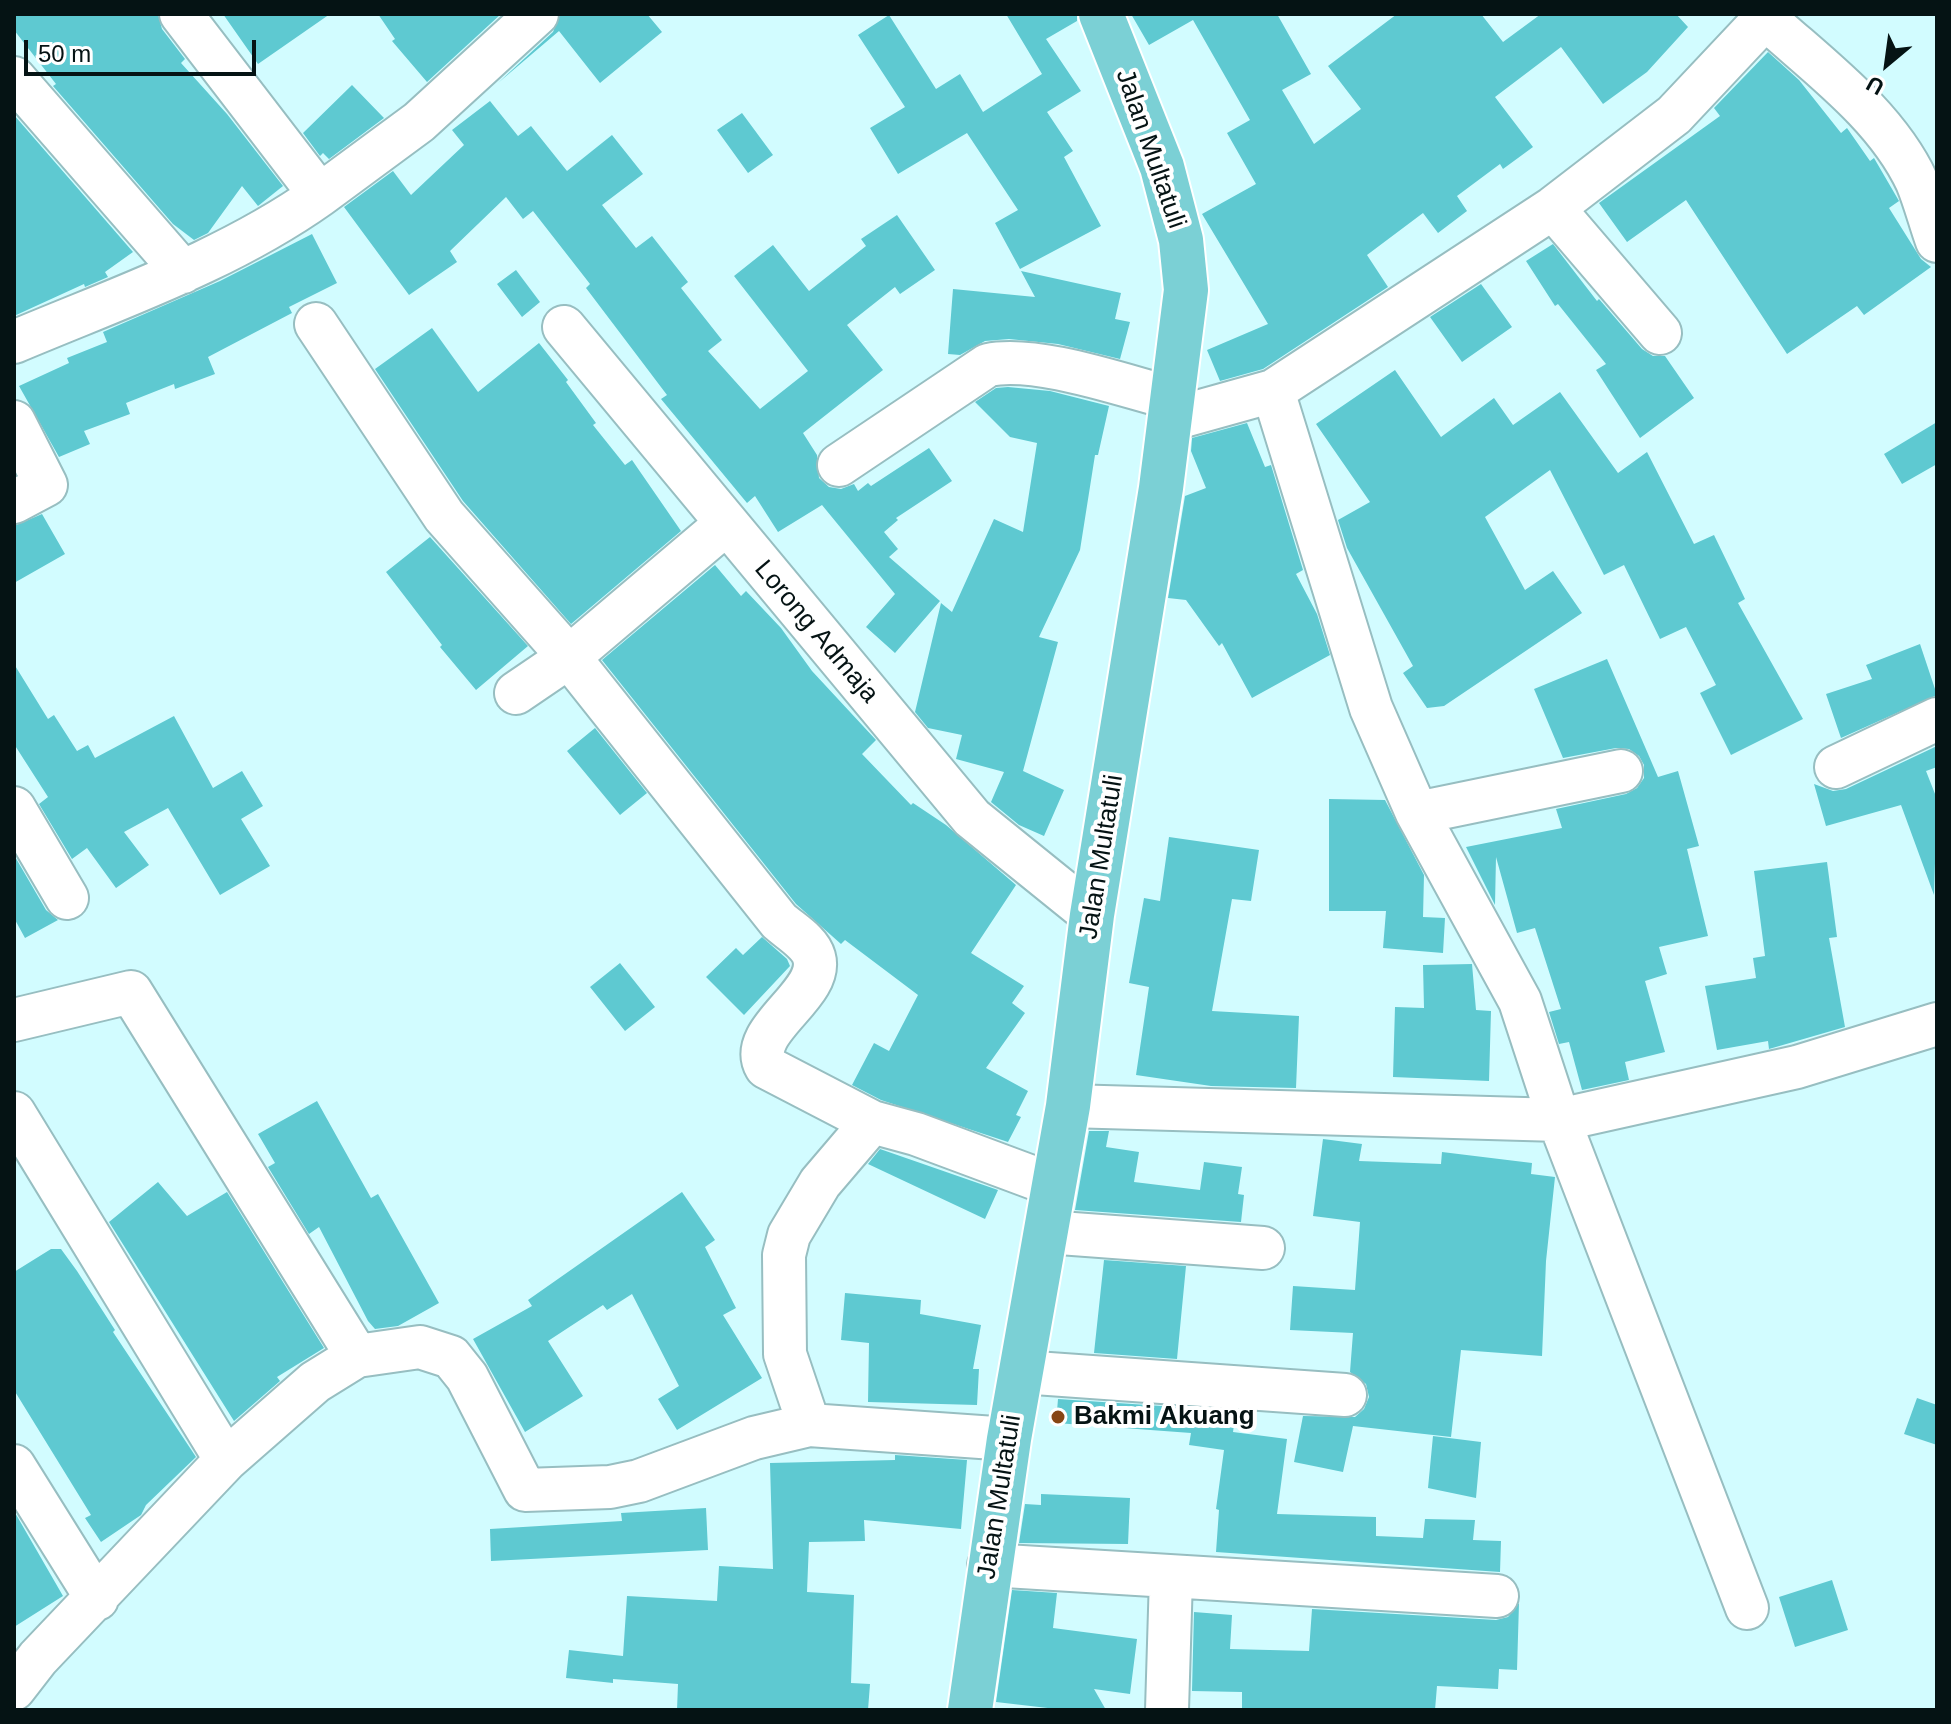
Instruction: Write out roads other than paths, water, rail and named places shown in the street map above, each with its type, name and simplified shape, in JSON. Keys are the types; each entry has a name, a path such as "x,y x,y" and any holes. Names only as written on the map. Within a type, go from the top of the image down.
{"main road":[{"name":"Jalan Multatuli","path":"970,1710 1009,1439 1068,1106 1092,915 1186,290 1181,240 1162,167 1101,14"}],"street":[{"path":"181,14 320,195"},
{"path":"14,342 183,272 271,230 419,122 533,15"},
{"path":"839,465 988,365 1002,362 1029,363 1170,409 1273,391 1553,208 1674,115 1767,16 1859,104 1890,141 1916,181 1937,241"},
{"path":"14,78 183,272"},
{"path":"1553,208 1660,333"},
{"path":"316,324 444,516 569,657 779,921 805,943 815,958 806,987 764,1045 762,1059 766,1067 872,1122 916,1134 1053,1185"},
{"name":"Lorong Admaja","path":"564,327 972,818 1092,915"},
{"path":"1273,391 1371,708 1417,813 1520,1001 1559,1120 1747,1608"},
{"path":"14,422 46,485 14,502"},
{"path":"516,693 569,657 726,524"},
{"path":"1836,767 1937,719"},
{"path":"1417,813 1621,771"},
{"path":"14,808 67,898"},
{"path":"14,1020 131,992 357,1356"},
{"path":"1068,1106 1559,1120 1797,1067 1937,1024"},
{"path":"14,1113 226,1460"},
{"path":"809,1425 785,1354 784,1255 789,1235 820,1183 872,1122"},
{"path":"1046,1232 1263,1248"},
{"path":"14,1689 226,1460 315,1382 357,1356 420,1347 451,1357 467,1377 525,1490 610,1487 639,1481 754,1438 809,1425 1009,1439"},
{"path":"1021,1372 1345,1395"},
{"path":"14,1466 97,1599"},
{"path":"989,1565 1497,1596"},
{"path":"1167,1710 1171,1577"}],"place":[{"name":"Bakmi Akuang","path":"1058,1417"}]}
